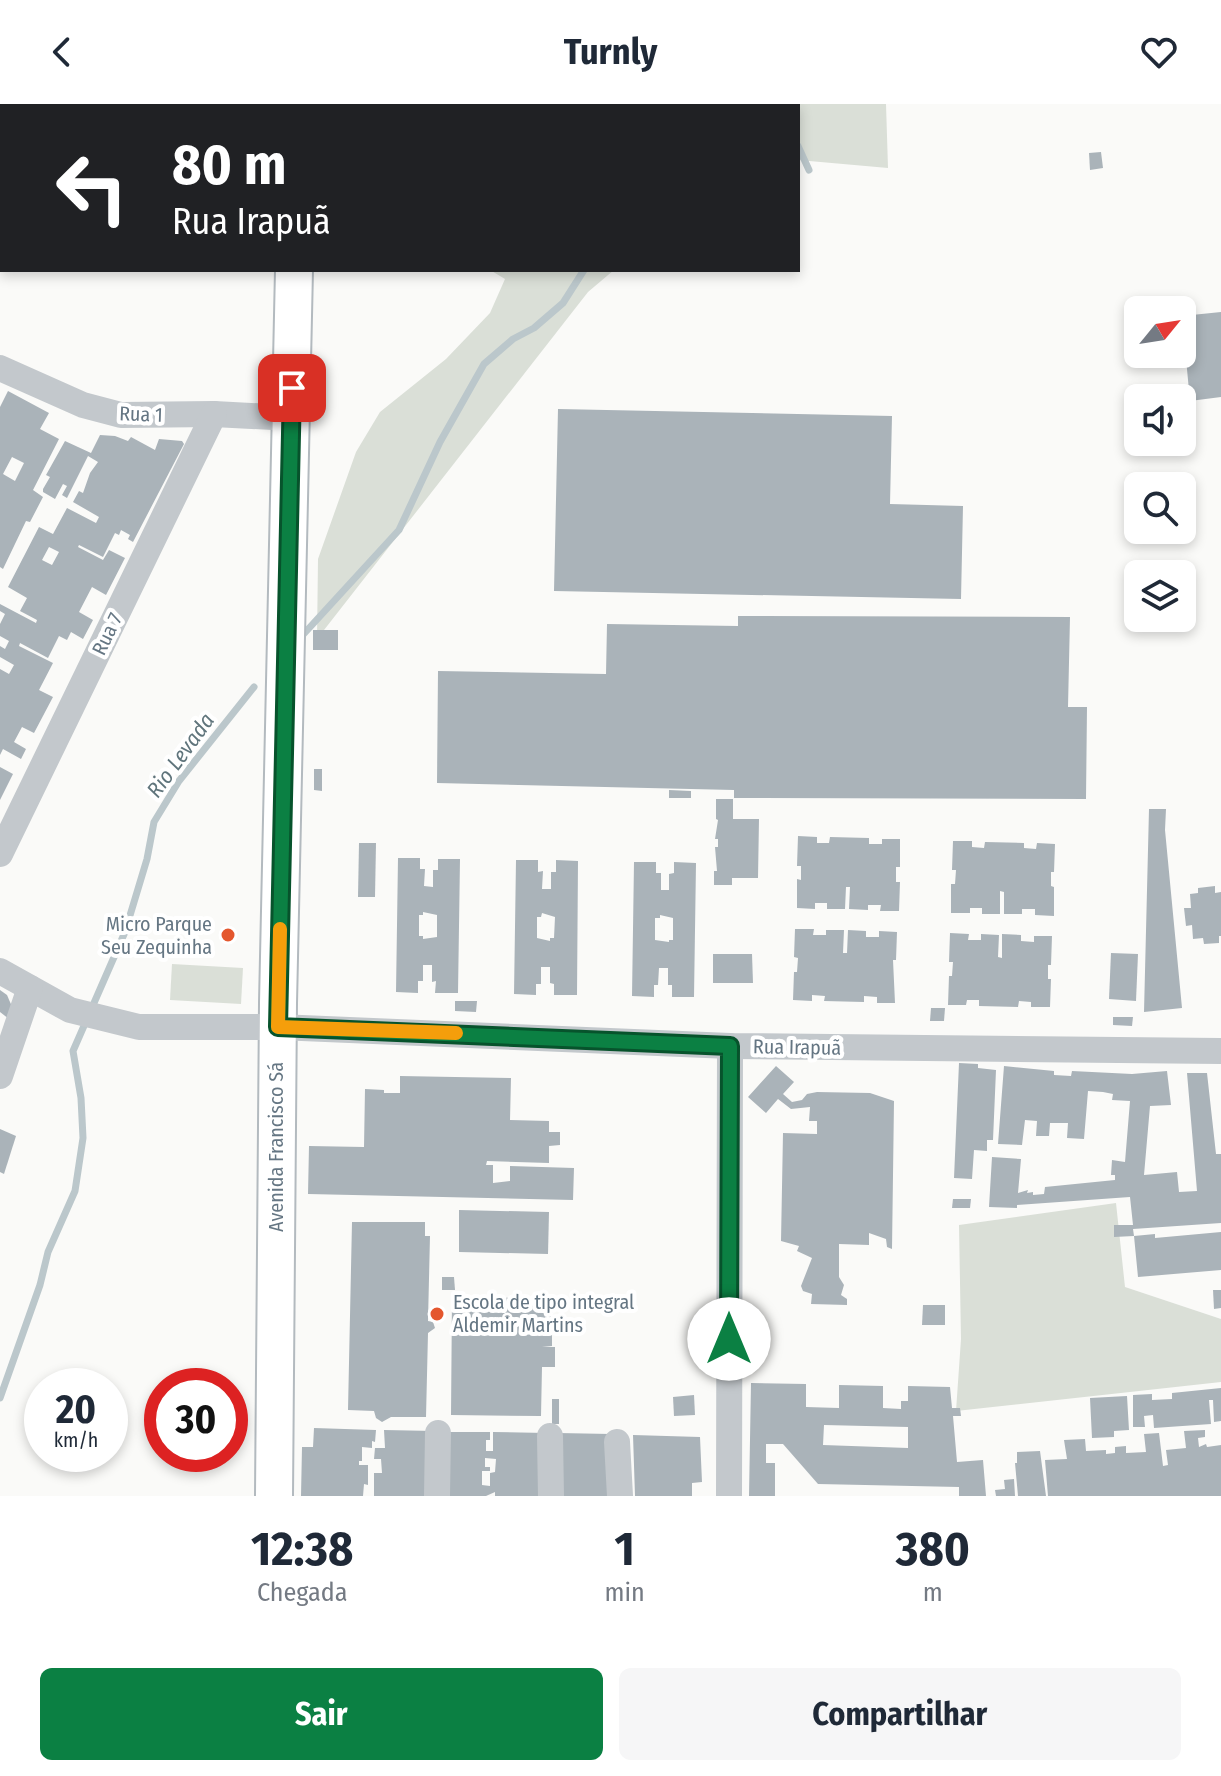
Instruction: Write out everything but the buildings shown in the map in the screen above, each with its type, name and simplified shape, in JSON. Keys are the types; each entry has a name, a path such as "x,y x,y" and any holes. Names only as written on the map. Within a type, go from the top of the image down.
{"main road":[{"name":"Avenida Francisco Sá","path":"274,1496 278,1027 294,272"}],"street":[{"name":"Rua 1","path":"0,368 100,411 121,415 214,414 292,418"},
{"name":"Rua 7","path":"0,854 214,414"},
{"name":"Rua Irapuã","path":"0,971 70,1010 139,1027 278,1027 730,1046 1221,1051"},
{"path":"0,1076 30,988"},
{"path":"729,1496 730,1046"},
{"path":"437,1496 438,1433"},
{"path":"550,1436 551,1496"},
{"path":"617,1442 620,1496"}],"shaded area":[{"path":"800,104 886,104 888,168 800,160"},
{"path":"493,272 612,272 588,292 317,639 318,559 356,452 380,412 446,359 490,313 505,279"},
{"path":"172,964 243,968 241,1004 170,1000"},
{"path":"1116,1203 1125,1287 1221,1319 1221,1382 956,1411 961,1339 959,1225"}],"waterway":[{"path":"800,150 809,170"},
{"path":"300,638 399,530 440,442 484,364 563,303 583,272"},
{"name":"Rio Levada","path":"0,1398 40,1285 48,1252 75,1191 83,1138 81,1098 73,1051 125,932 147,859 154,822 179,781 254,687"}],"slow traffic":[{"path":"280,929 278,1027 456,1033"}],"place":[{"name":"Micro Parque Seu Zequinha","path":"228,935"},
{"name":"Escola de tipo integral Aldemir Martins","path":"437,1314"}],"route":[{"path":"292,388 278,1027 730,1046 729,1339"}]}
